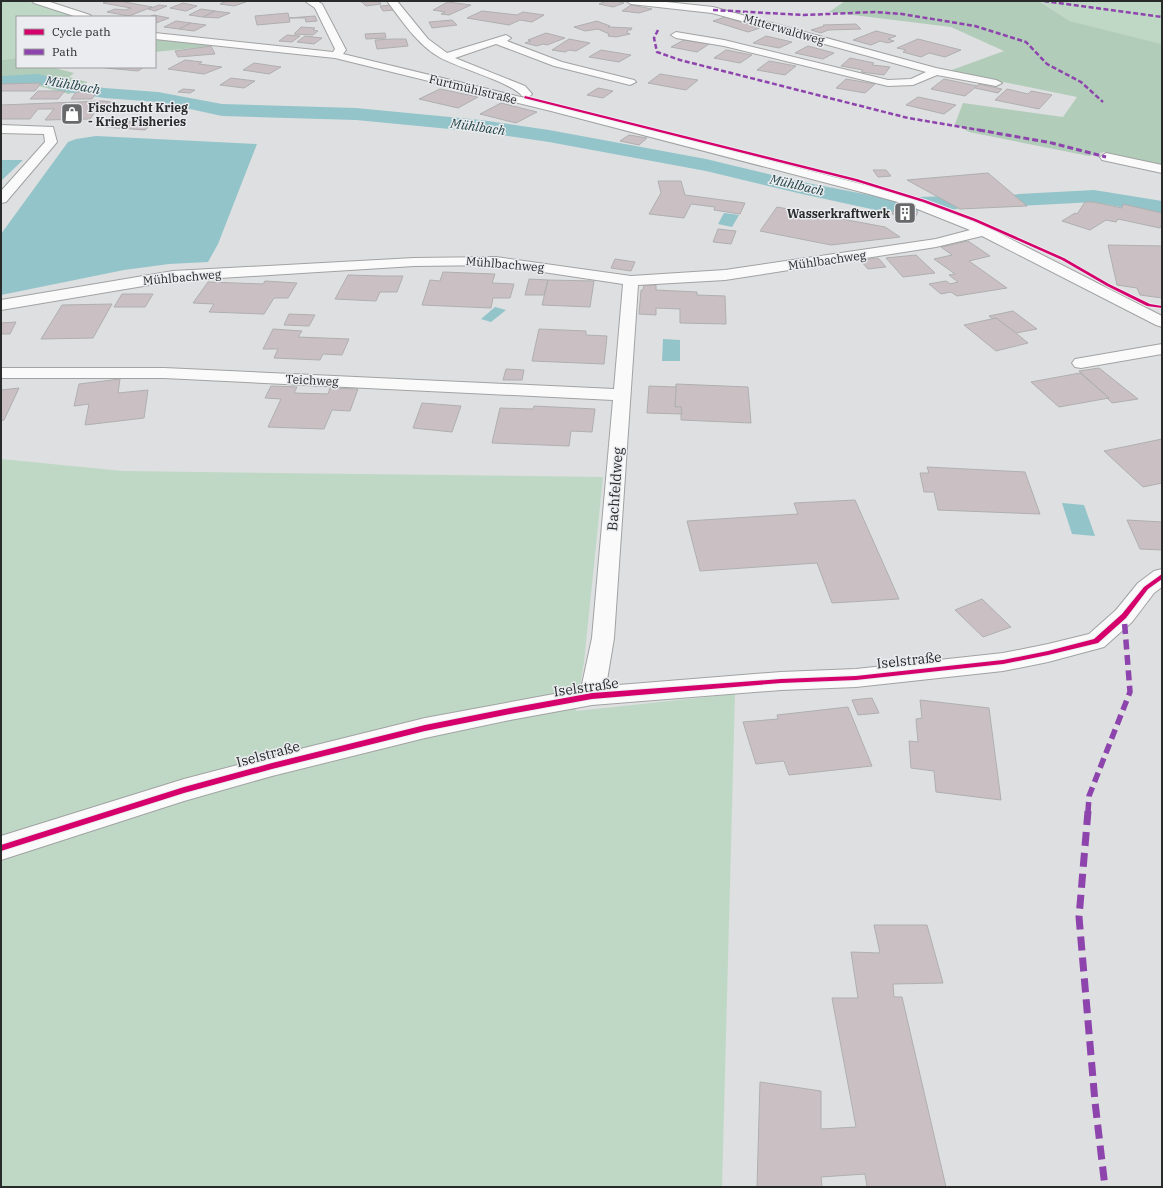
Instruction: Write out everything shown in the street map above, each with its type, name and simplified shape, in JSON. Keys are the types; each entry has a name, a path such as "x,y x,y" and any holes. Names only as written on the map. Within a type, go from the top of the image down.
{"street":[{"path":"37,1 84,16"},
{"path":"310,1 319,6 341,50 335,55"},
{"path":"392,1 425,42 446,58 520,88 526,93 525,97 520,100"},
{"name":"Mitterwaldweg","path":"631,1 713,10 935,71 996,83"},
{"name":"Mitterwaldweg","path":"676,35 724,43 888,83 907,84 919,81 935,71"},
{"name":"Furtmühlstraße","path":"156,36 335,55 647,132 910,201 941,212 984,231 1160,320"},
{"path":"446,58 501,39 558,64 630,82"},
{"path":"1,129 49,130 50,142 1,199"},
{"path":"1106,157 1162,169"},
{"name":"Mühlbachweg","path":"1,305 112,285 173,276 422,262 496,261 631,281 733,274 936,243 984,231"},
{"name":"Bachfeldweg","path":"592,696 603,638 631,281"},
{"path":"1082,363 1162,349"},
{"name":"Teichweg","path":"1,373 164,373 622,395"},
{"name":"Iselstraße","path":"1,848 184,790 351,745 425,728 592,696 886,675 1003,662 1048,653 1096,641 1124,616 1146,588 1162,576"}],"green space":[{"path":"1,1 26,1 73,16 16,16 16,58 1,60"},
{"path":"845,1 1039,1 1070,21 1162,44 1162,166 1104,152 1089,156 969,132 955,124 963,103 1063,117 1077,97 949,71 1004,51 951,27 829,12"},
{"path":"1040,1 1162,1 1162,44 1070,21"},
{"path":"156,39 212,46 156,52"},
{"path":"16,58 16,68 55,68 74,73 69,77 87,82 85,87 69,94 1,76 1,60"},
{"path":"1,459 123,471 603,477 584,662 576,711 735,694 722,1187 1,1187"}],"water":[{"path":"96,136 257,144 218,244 208,262 169,264 124,270 1,295 1,234 68,142 76,139"},
{"path":"1,160 23,160 1,181"},
{"path":"724,213 739,215 732,227 718,224"},
{"path":"495,307 506,310 491,322 481,319"},
{"path":"663,339 680,340 680,361 662,361"},
{"path":"1062,503 1084,505 1095,536 1072,534"}],"building":[{"path":"109,1 119,1 152,7 129,16 107,12 115,9 125,10 131,8 103,3"},
{"path":"226,1 246,2 234,6 220,4"},
{"path":"357,1 379,1 381,4 366,6 362,2"},
{"path":"606,1 624,3 613,7 599,4"},
{"path":"448,2 471,5 449,15 441,14 445,12 433,10"},
{"path":"183,3 197,6 186,11 170,8"},
{"path":"159,5 167,6 155,11 148,9"},
{"path":"392,5 395,10 383,11 380,6"},
{"path":"631,5 652,9 639,13 622,11"},
{"path":"201,9 215,11 203,17 189,15"},
{"path":"215,11 230,13 218,18 203,17"},
{"path":"482,11 517,15 523,12 544,15 532,22 520,20 509,25 467,18"},
{"path":"288,13 290,22 257,25 255,16"},
{"path":"154,15 169,18 156,23 156,16 152,16"},
{"path":"315,16 317,21 306,22 305,18 289,18"},
{"path":"725,17 760,28 748,32 713,21"},
{"path":"452,20 457,25 432,28 429,22"},
{"path":"176,21 191,23 179,29 164,27"},
{"path":"597,21 610,26 608,27 632,28 631,30 628,30 627,33 630,34 616,37 608,36 609,34 598,29 585,31 574,27"},
{"path":"191,23 206,25 194,31 179,29"},
{"path":"856,24 861,29 828,30 821,33 811,30 824,26 823,25"},
{"path":"301,27 315,28 313,30 318,31 313,35 294,34"},
{"path":"876,31 896,36 888,39 894,41 888,43 880,41 871,45 853,40"},
{"path":"385,33 386,38 366,39 365,34"},
{"path":"546,33 565,38 547,45 543,44 537,46 525,43 531,41 528,40"},
{"path":"287,35 300,36 292,42 279,41"},
{"path":"305,36 322,38 314,44 297,42"},
{"path":"766,36 792,42 779,48 753,43"},
{"path":"406,39 408,46 377,49 375,40"},
{"path":"569,39 590,43 576,51 569,50 565,52 552,50"},
{"path":"918,39 961,50 945,57 929,53 921,57 903,52 906,50 897,48"},
{"path":"684,40 709,44 697,52 671,47"},
{"path":"211,46 215,54 178,57 175,51"},
{"path":"808,46 834,53 823,59 795,53"},
{"path":"601,50 631,55 619,62 589,57"},
{"path":"726,50 752,55 740,63 714,58"},
{"path":"850,58 874,63 872,65 890,67 884,75 861,72 863,70 841,66"},
{"path":"185,60 202,62 199,64 222,67 204,74 168,69"},
{"path":"769,61 796,66 785,75 757,70"},
{"path":"254,63 281,67 269,74 243,70"},
{"path":"105,68 142,68 138,71"},
{"path":"660,74 698,80 686,90 648,83"},
{"path":"231,78 255,81 244,88 220,85"},
{"path":"846,79 875,84 865,93 836,88"},
{"path":"944,79 977,86 965,96 931,89"},
{"path":"41,83 35,91 1,91 1,84"},
{"path":"979,84 1002,89 998,93 975,88"},
{"path":"598,88 613,91 603,98 587,95"},
{"path":"183,89 195,90 190,93 178,92"},
{"path":"440,89 478,97 458,108 419,99"},
{"path":"1007,89 1028,94 1031,91 1052,95 1039,109 995,100"},
{"path":"38,91 65,91 58,99 30,99"},
{"path":"97,91 92,99 71,99 76,92"},
{"path":"918,97 956,105 944,114 906,105"},
{"name":"Fischzucht Krieg - Krieg Fisheries","path":"103,101 117,103 108,110 97,109 90,119 45,120 54,109 38,109 30,119 1,119 1,105"},
{"path":"501,103 537,112 516,123 480,114"},
{"path":"112,121 153,123 145,130 105,127"},
{"path":"629,135 647,138 639,145 620,141"},
{"path":"873,170 886,170 891,176 878,177"},
{"path":"988,173 1027,206 960,209 907,180"},
{"path":"658,181 681,181 685,195 745,203 740,214 714,210 715,207 691,204 684,218 649,214 661,193"},
{"path":"1085,202 1093,202 1122,208 1123,204 1162,213 1162,224 1160,228 1118,219 1116,222 1106,220 1090,230 1062,221 1075,213 1077,214"},
{"path":"777,207 885,227 900,237 831,245 760,231"},
{"name":"Wasserkraftwerk","path":"895,207 918,212 915,218 892,214"},
{"path":"718,229 736,231 731,244 713,242"},
{"path":"968,241 990,256 969,261 1007,288 957,296 951,292 941,294 929,284 946,281 950,284 958,282 949,275 955,274 934,259 952,255 941,247"},
{"path":"1108,245 1162,246 1162,298 1140,295 1137,288 1117,285"},
{"path":"916,255 935,273 903,277 886,258"},
{"path":"878,258 886,267 868,269 860,260"},
{"path":"615,259 635,262 631,271 611,268"},
{"path":"443,272 495,274 492,283 514,284 510,298 493,298 491,308 422,305 430,280 440,281"},
{"path":"348,275 403,276 397,292 380,292 376,301 335,299"},
{"path":"529,279 548,280 544,295 525,295"},
{"path":"548,280 594,281 590,307 542,305"},
{"path":"265,281 297,283 288,298 274,298 264,314 209,312 214,304 193,303 208,282 263,284"},
{"path":"644,285 656,285 656,290 697,292 697,295 725,296 726,324 680,323 680,309 656,308 656,315 639,314 641,290 643,290"},
{"path":"122,294 153,294 145,307 114,307"},
{"path":"112,304 93,338 41,339 62,305"},
{"path":"1013,311 1037,329 1016,333 996,318 993,319 989,316"},
{"path":"289,314 315,315 309,326 284,325"},
{"path":"996,318 1028,343 996,351 964,325"},
{"path":"16,322 10,334 1,334 1,323"},
{"path":"273,329 302,331 298,337 349,339 342,355 323,354 320,360 274,358 278,349 263,349"},
{"path":"539,329 586,331 586,335 607,336 604,364 532,361"},
{"path":"1099,368 1138,399 1112,403 1107,398 1109,398 1079,371"},
{"path":"506,369 524,370 522,380 503,380"},
{"path":"1080,373 1109,398 1059,407 1031,382"},
{"path":"120,379 118,393 148,390 144,418 85,425 89,404 74,406 79,384"},
{"path":"676,384 748,387 751,423 681,420 681,407 675,407"},
{"path":"271,386 297,387 294,393 328,394 330,388 358,389 350,411 332,410 324,429 268,427 281,399 265,398"},
{"path":"649,386 676,387 675,407 681,407 682,414 647,413"},
{"path":"19,388 4,420 1,421 1,390"},
{"path":"422,403 461,406 452,432 413,428"},
{"path":"534,406 595,409 592,432 571,431 569,446 492,443 500,408 533,409"},
{"path":"1162,439 1162,483 1143,487 1104,451"},
{"path":"927,467 1025,472 1040,514 938,510 934,492 924,492 920,473 929,473"},
{"path":"855,500 899,599 832,603 817,563 700,571 687,521 798,514 794,503"},
{"path":"1127,520 1162,522 1162,550 1140,549"},
{"path":"982,599 1011,627 983,637 955,610"},
{"path":"872,698 879,713 858,715 852,700"},
{"path":"920,700 989,708 1001,800 936,792 934,771 911,768 909,741 918,742 916,719 922,718"},
{"path":"848,707 872,766 789,775 784,761 756,764 743,722 778,719 777,715"},
{"path":"874,925 927,925 943,983 893,984 894,997 902,997 946,1187 867,1187 865,1174 821,1177 822,1187 757,1187 760,1082 821,1091 821,1129 856,1127 832,998 858,998 851,952 880,953"}],"waterway":[{"name":"Mühlbach","path":"1,81 38,79 68,87 104,93 158,97 222,110 356,114 481,126 549,136 706,165 802,188 885,205 952,203"},
{"name":"Mühlbach","path":"1019,200 1094,196 1162,208"}],"marked path":[{"path":"1044,1 1162,17"},
{"path":"713,10 804,15 875,12 902,14 975,26 1026,42 1047,64 1081,82 1103,102"},
{"path":"658,30 654,38 657,52 680,60 908,118 1052,143 1106,157"},
{"path":"1105,1187 1095,1102 1079,917 1089,796 1130,692 1124,616"}],"cycle path":[{"path":"525,97 856,180 924,201 975,220 1063,259 1108,285 1149,305 1162,307"},
{"path":"1,848 184,790 272,766 425,728 510,711 592,696 781,681 856,678 1003,662 1048,653 1096,641 1124,616 1146,588 1162,576"}],"place":[{"name":"Fischzucht Krieg - Krieg Fisheries","path":"72,114"},
{"name":"Wasserkraftwerk","path":"905,213"}]}
